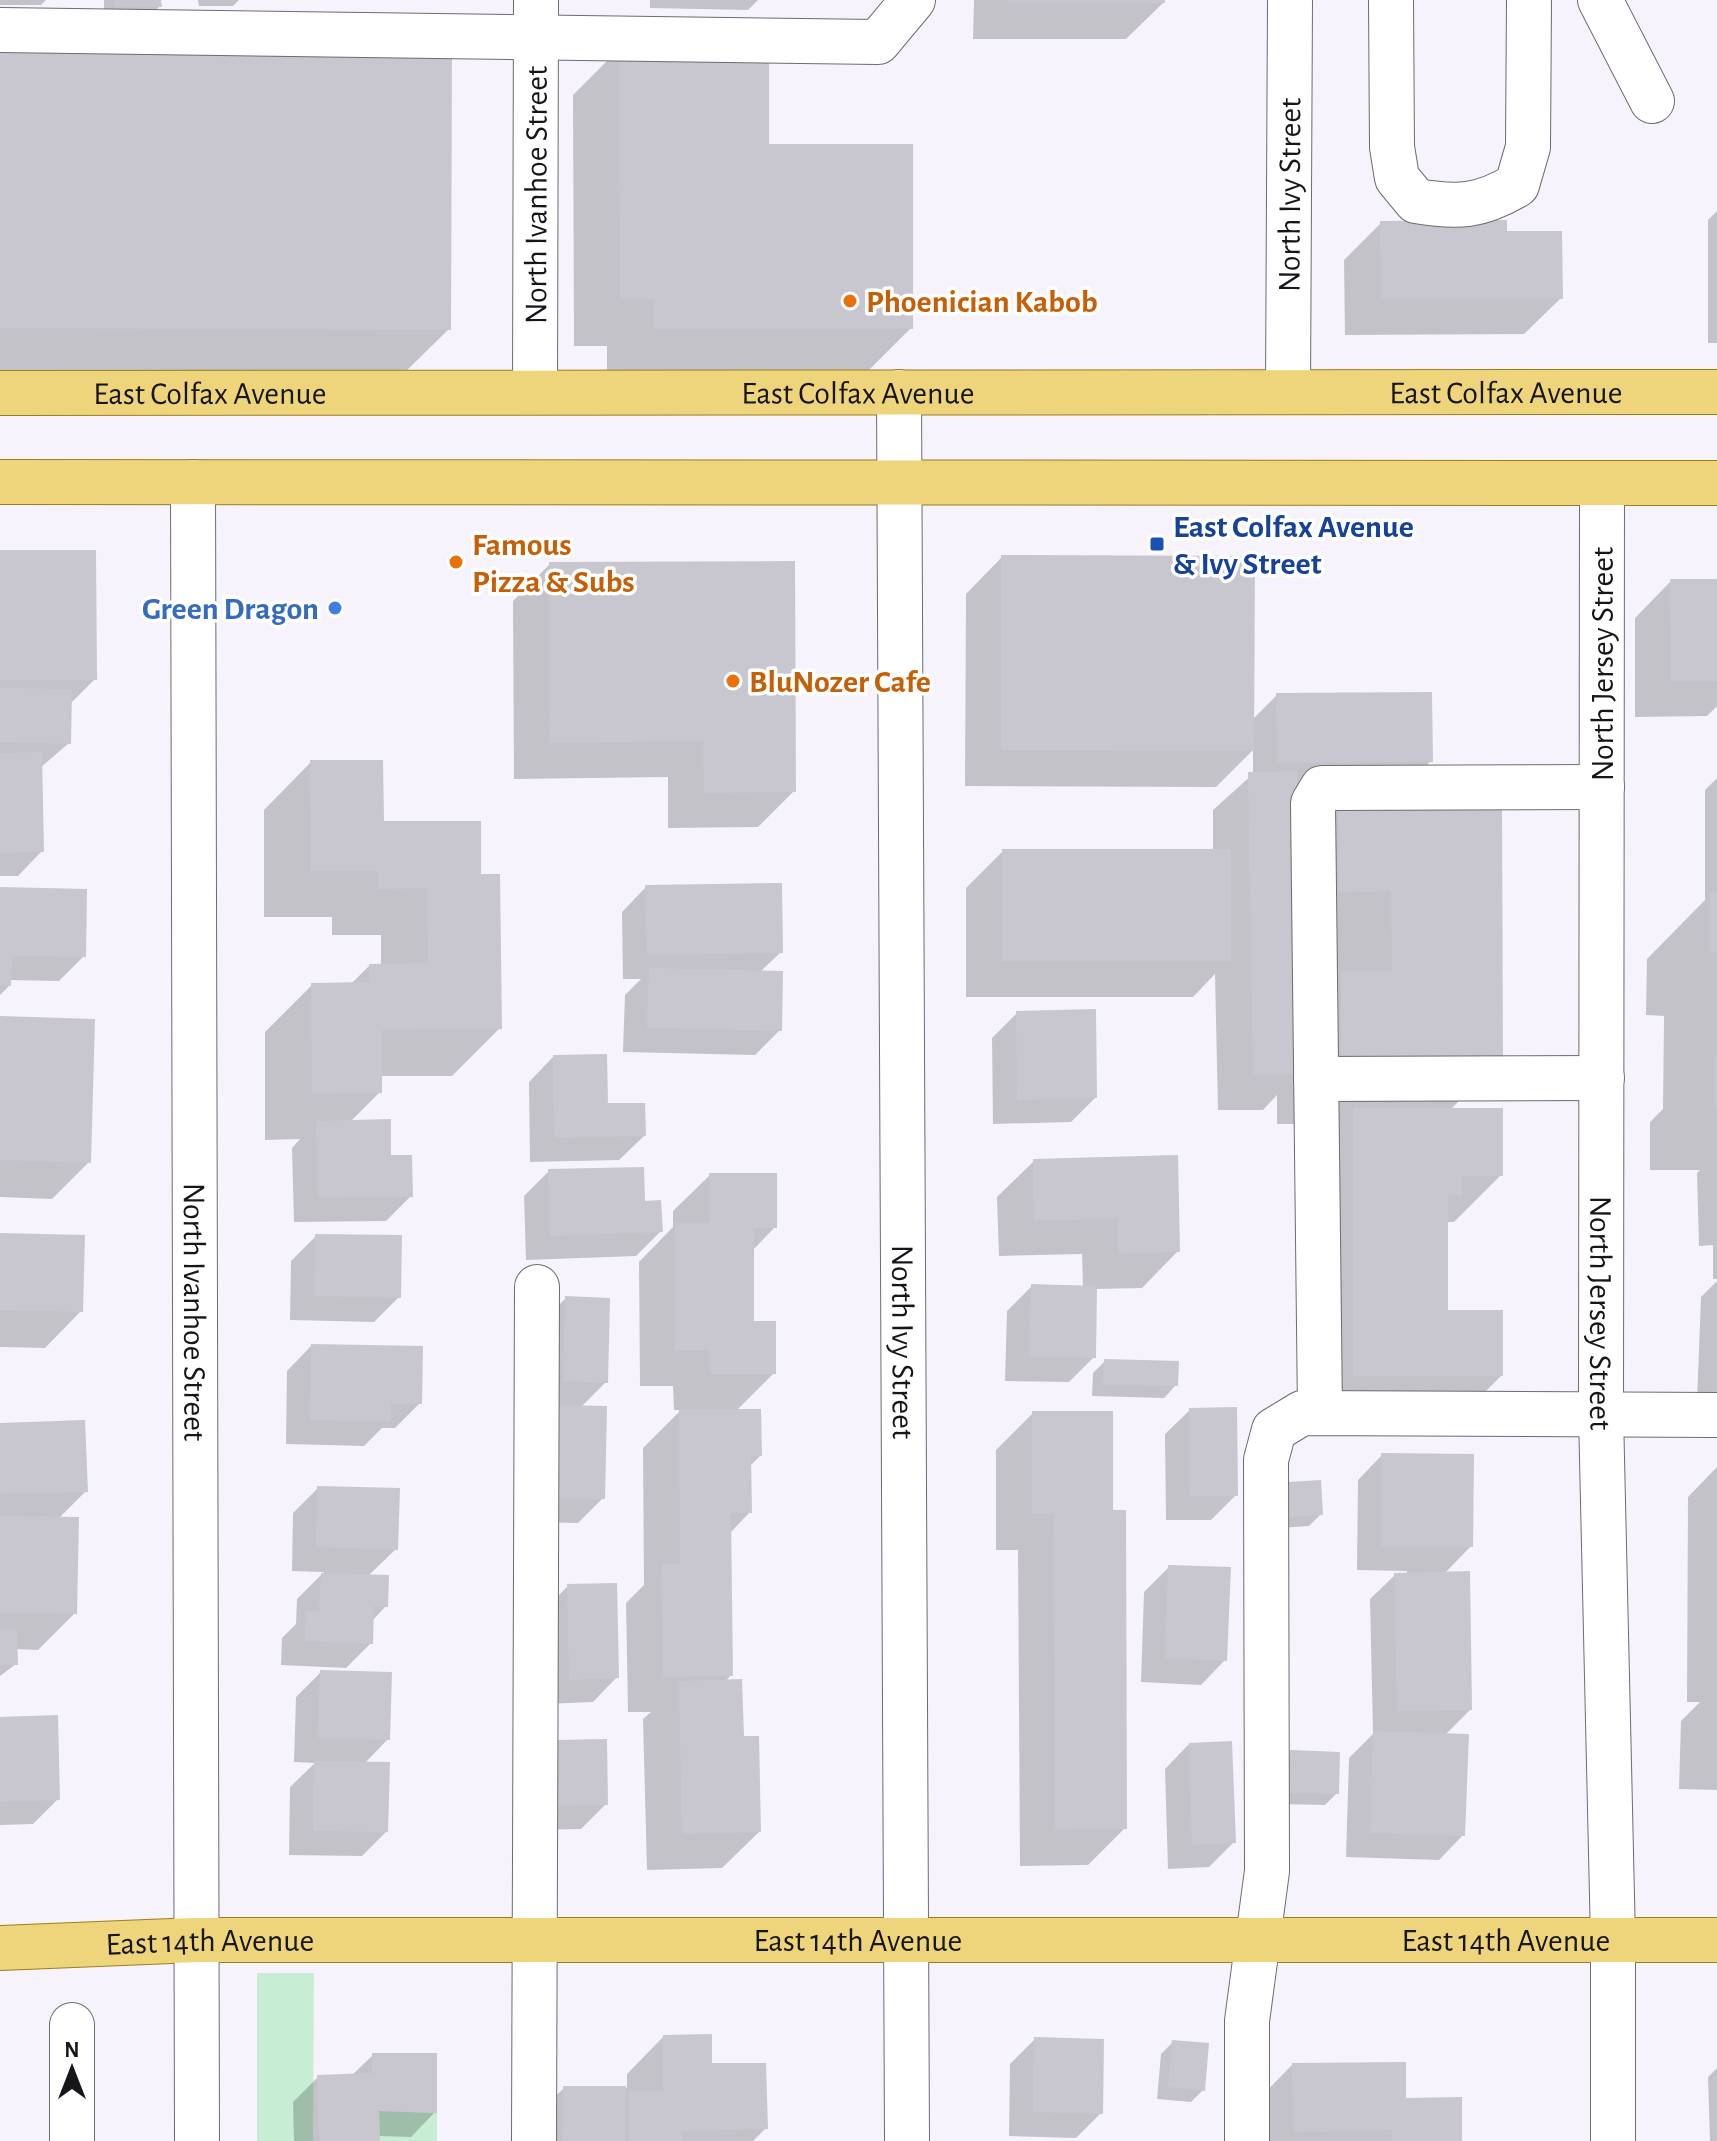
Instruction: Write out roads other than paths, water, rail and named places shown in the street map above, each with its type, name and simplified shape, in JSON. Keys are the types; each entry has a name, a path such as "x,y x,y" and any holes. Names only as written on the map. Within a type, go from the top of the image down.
{"main road":[{"name":"East Colfax Avenue","path":"0,393 1717,392"},
{"path":"0,482 1717,483"},
{"name":"East 14th Avenue","path":"0,1948 196,1940 1258,1943 1717,1940"}],"street":[{"path":"0,30 189,16 536,20 878,42 913,0"},
{"name":"North Ivy Street","path":"1288,391 1290,0"},
{"path":"1391,0 1392,147 1397,178 1416,201 1457,208 1495,198 1517,185 1528,147 1529,0"},
{"path":"1600,0 1652,101"},
{"name":"North Ivanhoe Street","path":"535,391 536,20"},
{"name":"North Ivy Street","path":"899,392 907,2141"},
{"name":"North Ivanhoe Street","path":"193,482 197,2141"},
{"name":"North Jersey Street","path":"1602,483 1601,1414 1613,1940 1613,2141"},
{"path":"1320,1413 1313,803 1322,788 1602,787"},
{"path":"1316,1079 1602,1078"},
{"path":"534,2141 537,1287"},
{"path":"1247,2141 1247,2021 1267,1871 1266,1460 1274,1430 1302,1413 1717,1415"},
{"path":"72,2025 72,2141"}],"place":[{"name":"Phoenician Kabob","path":"850,301"},
{"name":"East Colfax Avenue & Ivy Street","path":"1157,544"},
{"name":"Famous Pizza & Subs","path":"456,562"},
{"name":"Green Dragon","path":"335,608"},
{"name":"BluNozer Cafe","path":"733,681"}]}
